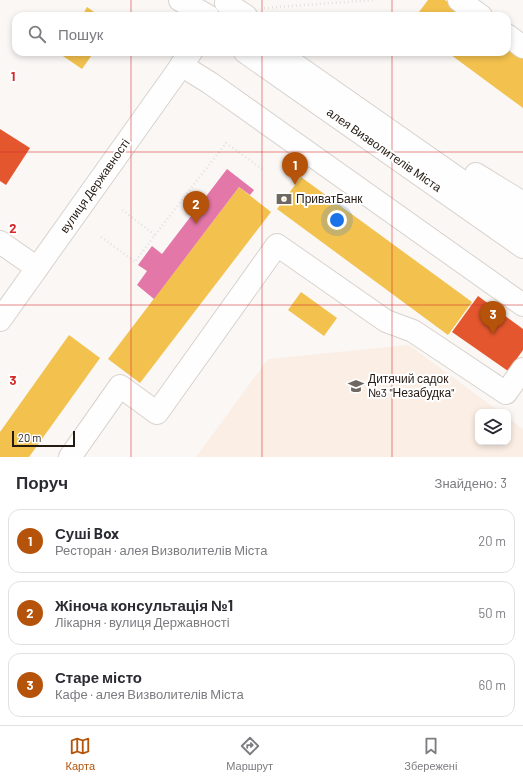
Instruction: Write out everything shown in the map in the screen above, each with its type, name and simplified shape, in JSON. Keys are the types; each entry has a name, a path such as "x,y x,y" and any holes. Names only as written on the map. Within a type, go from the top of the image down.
{"street":[{"path":"180,0 220,11 254,12"},
{"path":"459,0 476,12"},
{"path":"511,39 523,47"},
{"name":"алея Визволителів Міста","path":"251,56 523,247"},
{"name":"алея Визволителів Міста","path":"283,56 523,224"},
{"path":"303,56 416,137 523,203"},
{"path":"186,59 210,83 523,305"},
{"name":"вулиця Державності","path":"0,320 186,59"},
{"path":"0,242 37,268"},
{"path":"70,457 120,386 157,413 277,245 386,321 413,331 506,393 523,369"}],"path":[{"path":"254,12 374,0"},
{"path":"101,237 134,262 226,143 262,169"},
{"path":"121,209 155,235"}],"shaded area":[{"name":"Дитячий садок №3 \"Незабудка\"","path":"409,345 496,409 475,409 475,445 511,445 511,420 523,429 523,457 196,457 268,359"}],"building: Житло":[{"path":"428,0 445,0 462,12 419,12"},
{"path":"87,7 94,12 84,12"},
{"path":"511,48 523,57 523,108 452,56 511,56"},
{"path":"63,56 91,56 82,69"},
{"path":"301,177 472,302 448,335 277,209"},
{"path":"239,187 271,212 140,383 108,359"},
{"path":"301,292 337,318 324,336 288,310"},
{"path":"69,335 100,358 29,457 0,457 0,432"}],"building: Торгівля":[{"path":"0,129 30,148 6,185 0,181"},
{"path":"478,296 523,329 523,350 508,371 452,332"}],"building: Медицина":[{"path":"227,169 254,190 250,195 239,187 154,299 137,285 147,271 138,265 152,246 162,254"}],"place":[{"name":"Суші Box","path":"295,185"},
{"name":"ПриватБанк","path":"284,199"},
{"name":"Жіноча консультація №1","path":"196,224"},
{"name":"Старе місто","path":"493,334"},
{"name":"Дитячий садок №3 \"Незабудка\"","path":"356,386"}]}
